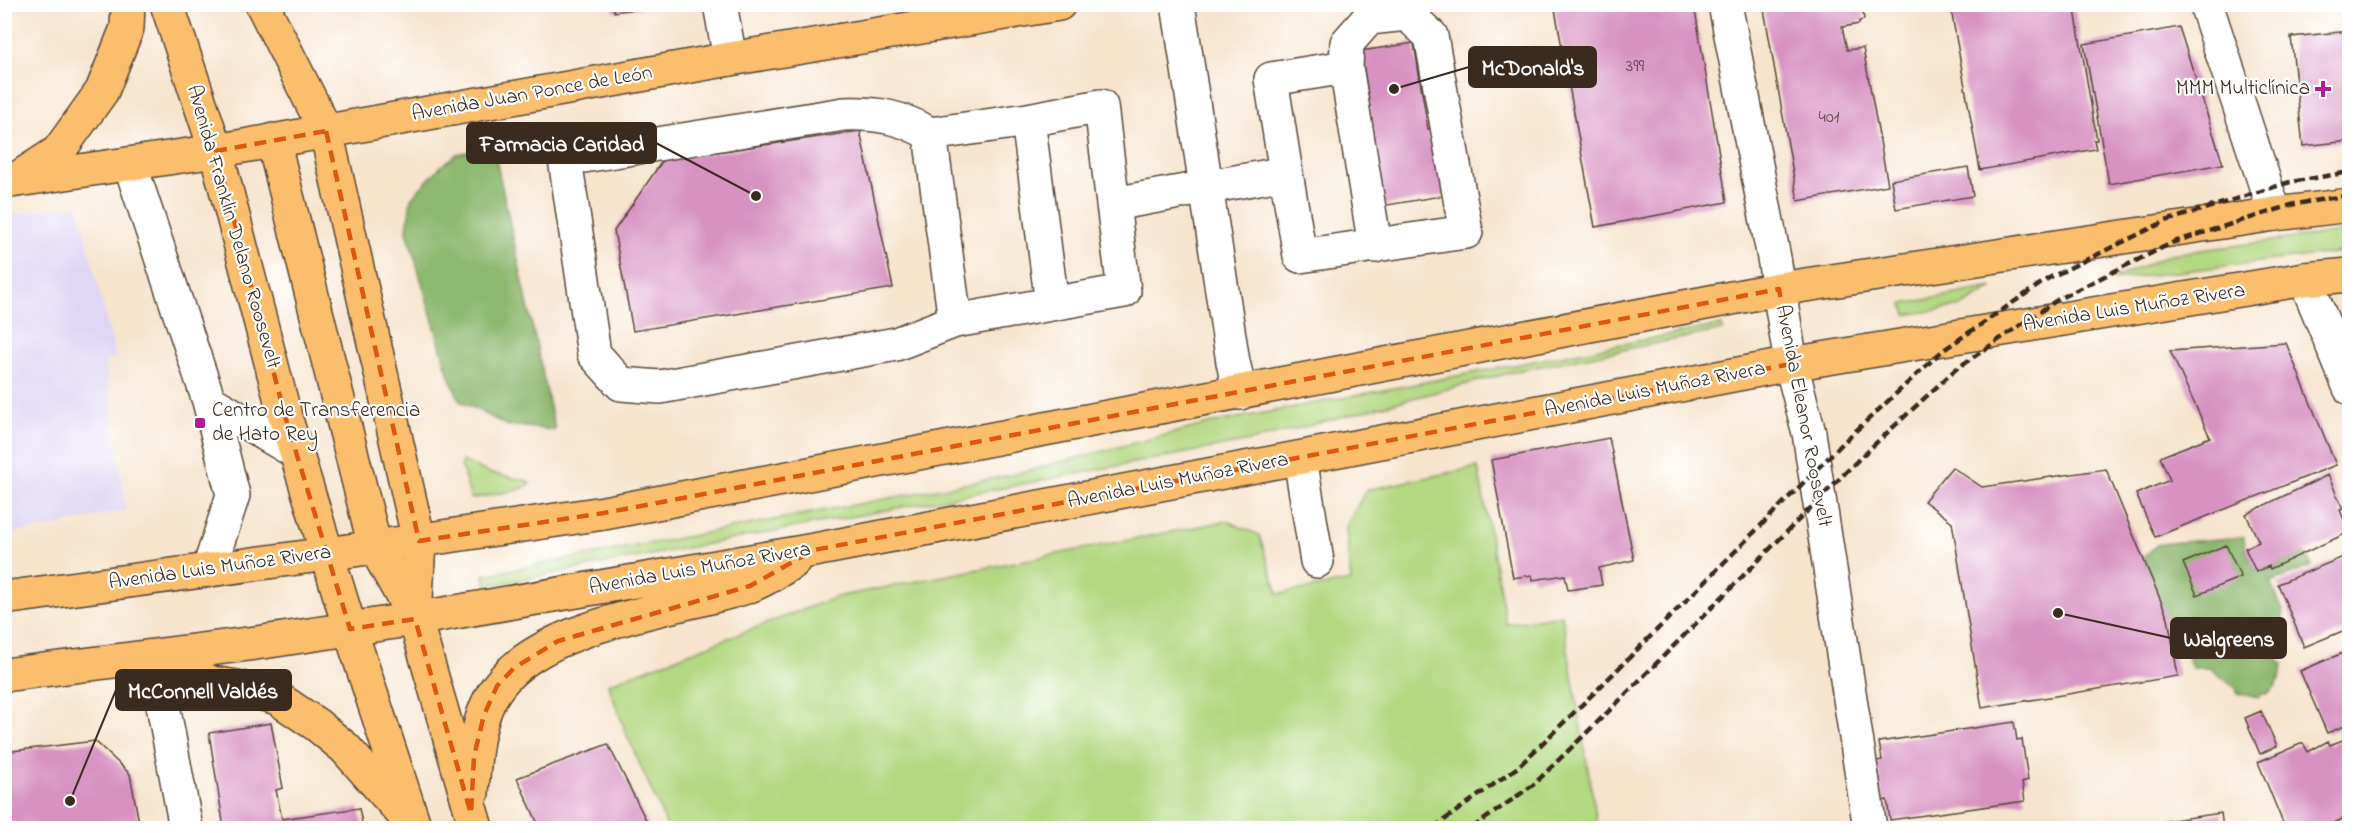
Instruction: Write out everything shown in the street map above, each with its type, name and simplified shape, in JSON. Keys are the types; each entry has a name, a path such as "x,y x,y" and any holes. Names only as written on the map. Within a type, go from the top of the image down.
{"main road":[{"path":"10,181 58,152 102,91 127,28 128,4"},
{"name":"Avenida Franklin Delano Roosevelt","path":"167,4 216,151 296,452 350,629 415,828"},
{"path":"262,4 326,131 419,541 414,619"},
{"name":"Avenida Juan Ponce de León","path":"10,181 216,151 730,59 1059,4"},
{"path":"273,140 375,547 414,619 473,821"},
{"name":"Avenida Luis Muñoz Rivera","path":"4,598 604,513 1779,289 2275,214 2349,205"},
{"name":"Avenida Luis Muñoz Rivera","path":"4,675 154,657 414,619 814,550 1791,364 2305,279 2349,275"},
{"path":"473,821 474,756 484,715 497,686 520,663 558,641 627,618 750,586 814,550"},
{"path":"154,657 212,683 277,698 317,725 345,748 415,828"}],"street":[{"path":"720,4 730,59"},
{"path":"1178,4 1240,393"},
{"name":"Avenida Eleanor Roosevelt","path":"1725,4 1791,364 1809,433 1870,828"},
{"path":"2206,4 2275,214"},
{"path":"1346,67 1270,79 1300,256 1375,246 1466,232 1431,36 1407,15 1369,18 1347,43 1346,67 1375,246"},
{"path":"1101,106 1124,291 955,321 896,344 660,387 621,384 594,354 565,159 844,114 872,113 912,123 930,134 1028,120 1101,106"},
{"path":"1028,120 1052,304"},
{"path":"930,134 955,321"},
{"path":"130,164 209,401 233,495 209,569"},
{"path":"1113,204 1286,173"},
{"path":"2305,279 2349,388"},
{"path":"209,401 296,452"},
{"path":"1300,458 1317,561"},
{"path":"154,657 186,828"}],"highlighted area":[{"path":"326,131 419,541 604,513 1779,289 1791,364 814,550 750,586 558,641 514,668 497,686 484,715 474,756 471,814 415,619 350,629 285,416 216,151"}],"shaded area":[{"path":"78,205 116,358 105,361 126,510 51,527 5,534 5,216"}],"green space":[{"path":"493,146 555,430 506,425 460,401 449,376 407,231 411,198 440,167 457,154"},
{"path":"2349,231 2349,251 2111,280 2171,254"},
{"path":"1993,287 1963,306 1906,315 1903,304"},
{"path":"1722,325 1723,330 1516,371 1254,440 487,586 484,575 1011,475 1212,423"},
{"path":"462,461 490,473 528,481 530,484 521,489 471,499 461,465"},
{"path":"1478,467 1506,624 1562,615 1598,828 668,828 627,735 608,684 836,597 1227,521 1259,535 1278,594 1351,581 1346,527 1366,490"},
{"path":"2244,537 2245,549 2256,572 2269,566 2270,569 2304,553 2312,566 2271,582 2284,614 2274,635 2267,635 2261,644 2283,664 2276,685 2267,694 2262,694 2258,698 2238,693 2236,688 2209,668 2192,668 2178,631 2170,627 2143,558 2157,545"}],"building":[{"path":"613,4 653,4 653,6 614,12"},
{"path":"1554,4 1691,4 1696,16 1727,202 1595,227"},
{"path":"1763,4 1862,4 1864,20 1859,21 1859,24 1842,27 1847,50 1863,48 1888,185 1798,201"},
{"path":"1950,4 2074,4 2097,140 2094,140 2096,149 1980,170"},
{"path":"2179,27 2223,164 2109,184 2084,44"},
{"path":"4,28 8,44 5,53 4,53"},
{"name":"MMM Multiclínica","path":"2350,31 2350,141 2303,146 2291,37"},
{"path":"1414,43 1428,129 1436,128 1447,195 1376,207 1365,142 1375,140 1361,51"},
{"path":"860,131 893,288 633,331 614,231 663,160"},
{"path":"1968,167 1973,196 1896,209 1891,180"},
{"path":"2286,343 2336,465 2155,537 2136,494 2170,480 2160,457 2210,437 2170,351"},
{"path":"1609,438 1634,560 1599,568 1602,585 1568,590 1565,575 1533,580 1532,575 1513,578 1491,460"},
{"path":"1952,467 1982,487 2106,469 2168,618 2178,676 1982,708 1952,522 1924,501"},
{"path":"2328,475 2343,509 2340,510 2349,532 2270,569 2269,566 2256,572 2245,548 2259,542 2246,514"},
{"path":"2226,545 2241,577 2197,595 2183,563"},
{"path":"2350,554 2350,628 2304,647 2278,584"},
{"path":"2350,650 2350,724 2327,733 2300,671"},
{"path":"2261,711 2277,746 2260,754 2245,718"},
{"path":"2014,722 2017,740 2022,739 2028,780 2022,782 2025,801 1890,820 1887,800 1883,801 1877,761 1882,760 1879,742"},
{"path":"271,723 283,788 276,790 282,819 359,808 363,828 224,828 209,733"},
{"path":"2350,737 2350,815 2328,826 2329,828 2285,828 2258,762 2303,743 2308,752 2328,741 2330,745"},
{"path":"95,741 130,774 140,828 4,828 4,752"},
{"path":"608,744 650,828 540,828 517,778"},
{"path":"2221,813 2223,828 2124,828 2124,827"}],"railway":[{"path":"1433,828 1518,767 1846,440 1942,351 2049,278 2166,221 2290,182 2350,172"},
{"path":"1472,828 1533,785 1862,456 1956,369 2060,298 2174,242 2295,204 2350,195"}],"place":[{"name":"McDonald's","path":"1394,89"},
{"name":"MMM Multiclínica","path":"2323,89"},
{"name":"Farmacia Caridad","path":"756,196"},
{"name":"Centro de Transferencia de Hato Rey","path":"200,423"},
{"name":"Walgreens","path":"2058,613"},
{"name":"McConnell Valdés","path":"70,801"}]}
